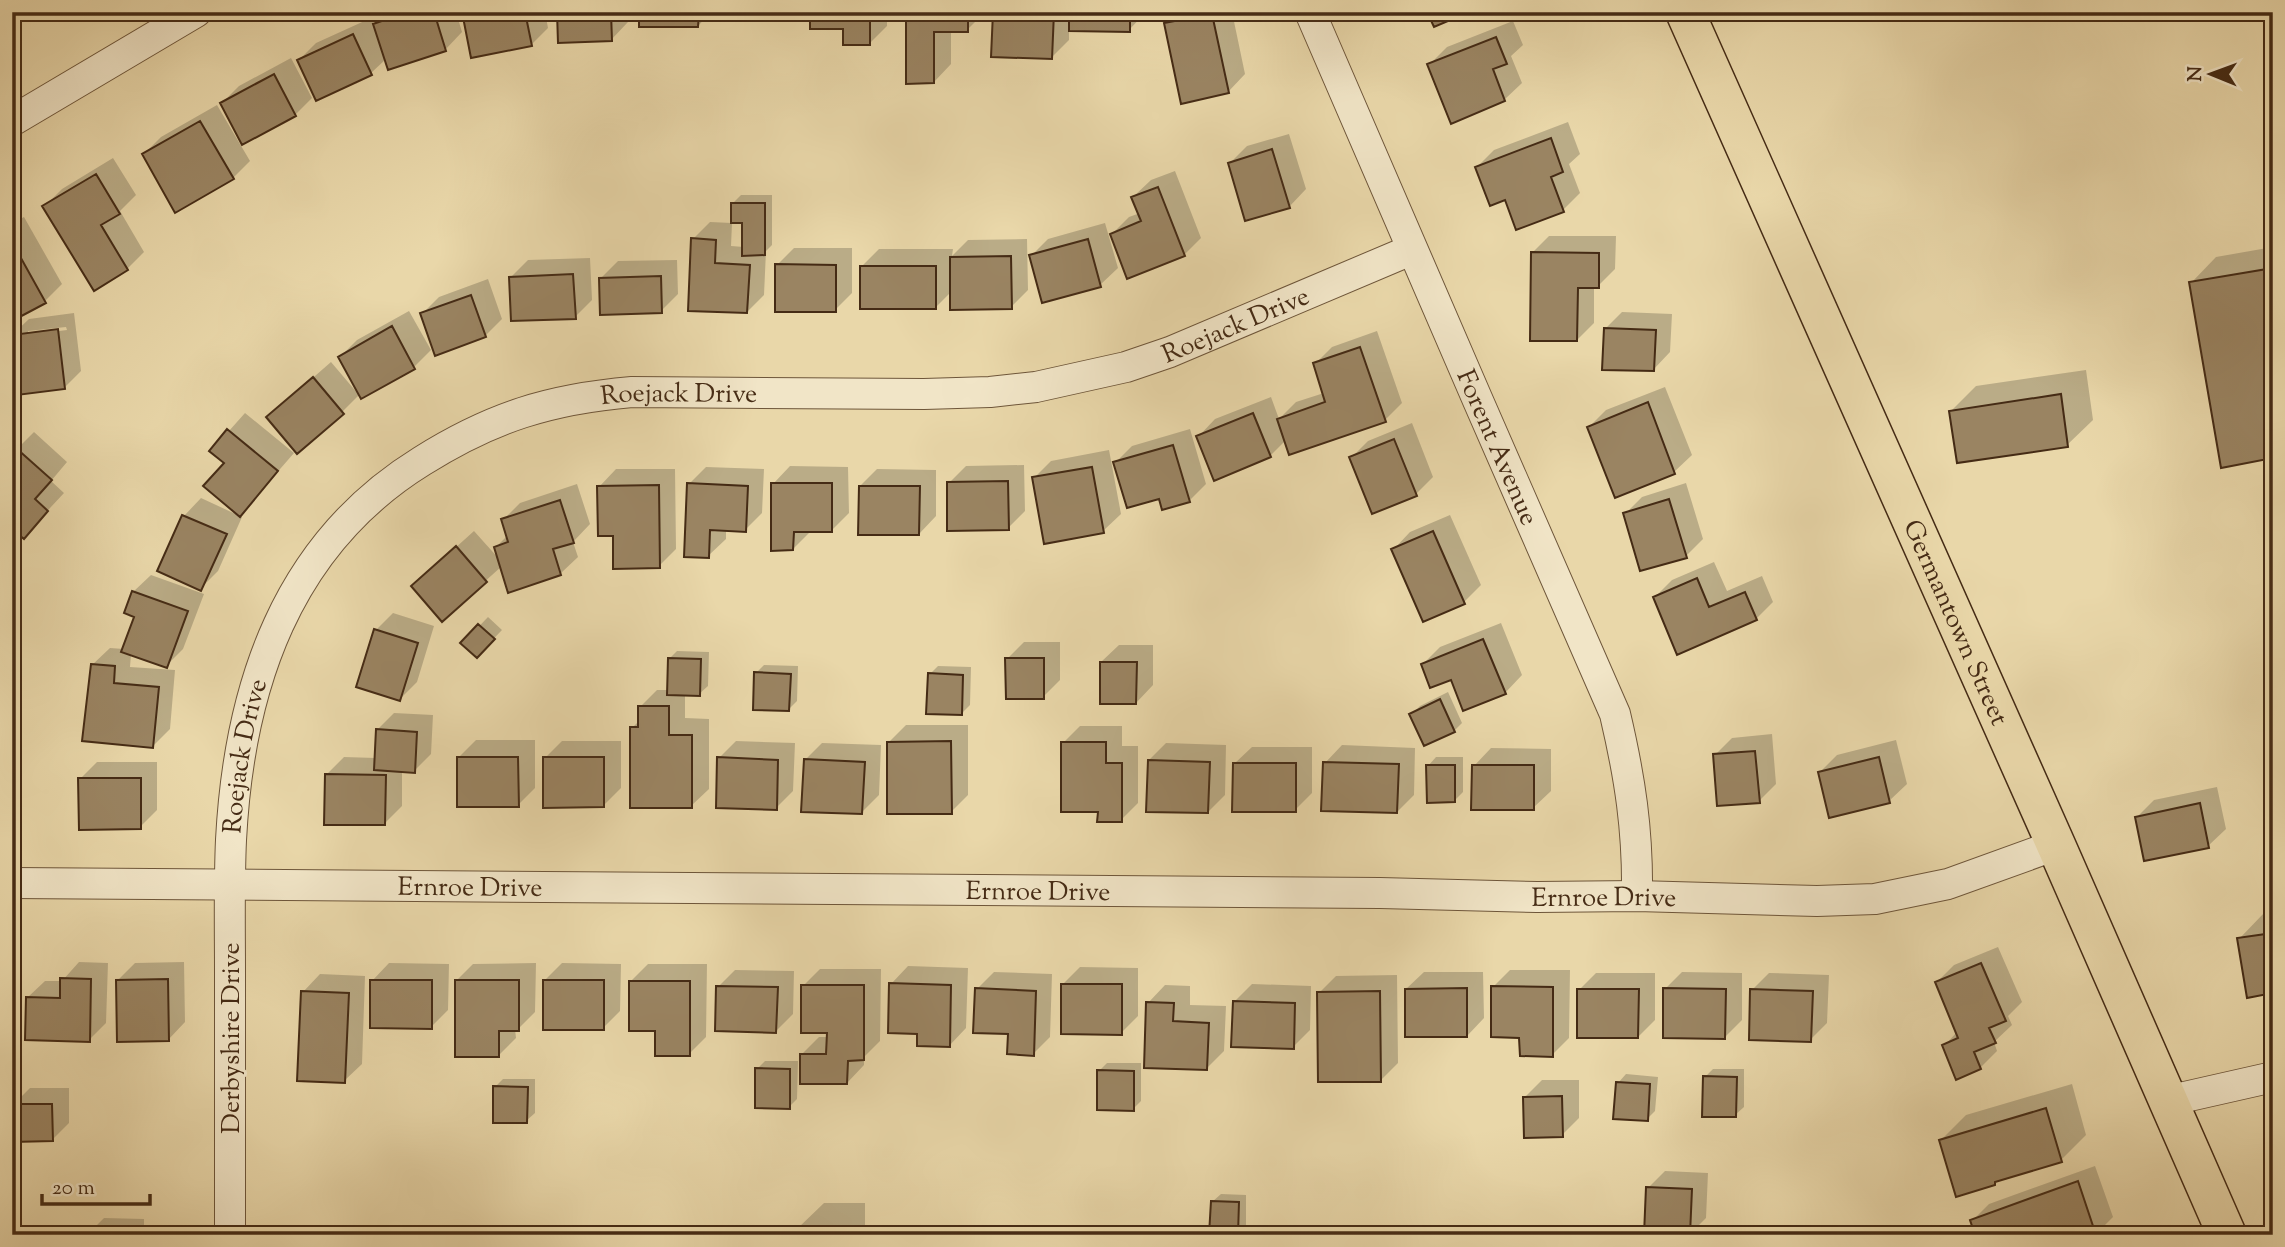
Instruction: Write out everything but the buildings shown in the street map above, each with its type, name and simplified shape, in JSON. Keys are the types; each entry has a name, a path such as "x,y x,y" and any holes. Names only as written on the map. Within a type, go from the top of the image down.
{"main road":[{"name":"Germantown Street","path":"1685,12 2227,1235"}],"street":[{"path":"12,121 161,21 196,12"},
{"name":"Forent Avenue","path":"1310,12 1411,250 1615,714 1629,770 1637,854 1637,896"},
{"name":"Roejack Drive","path":"230,884 234,804 242,743 252,696 273,632 308,570 329,541 354,515 408,469 457,439 524,411 596,395 632,392 990,392 1081,379 1170,352 1411,250"},
{"name":"Ernroe Drive","path":"12,883 1353,893 1817,901 1875,899 1948,884 2056,845"},
{"name":"Derbyshire Drive","path":"230,884 230,1235"},
{"path":"2167,1101 2273,1077"}]}
